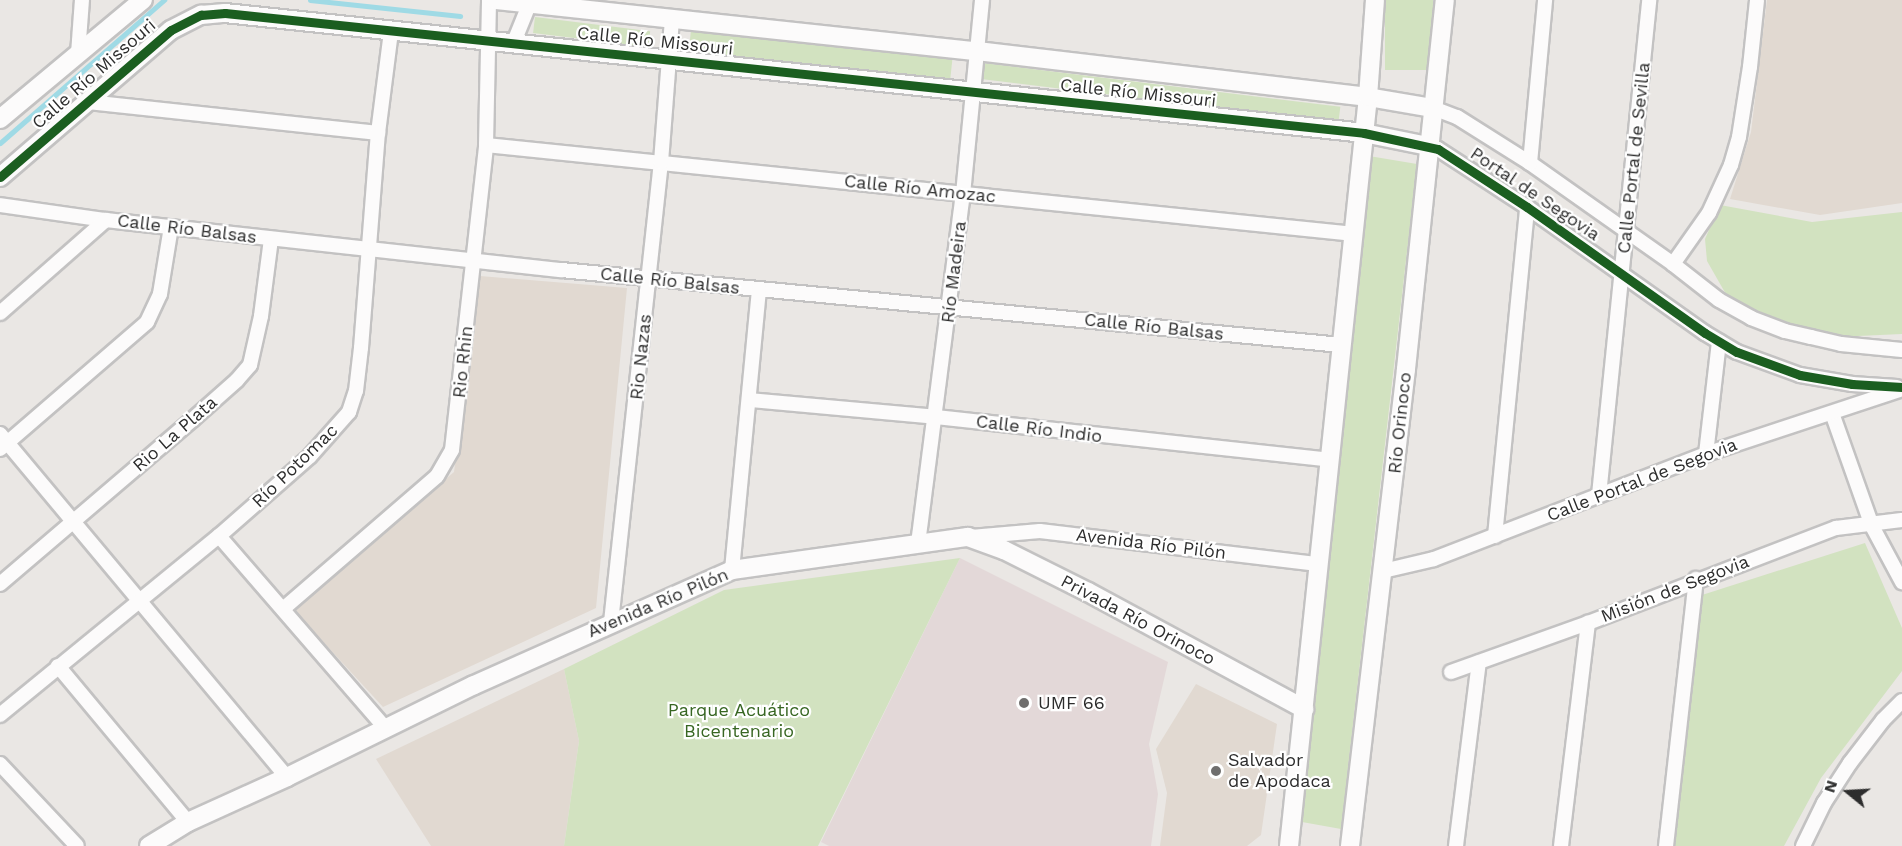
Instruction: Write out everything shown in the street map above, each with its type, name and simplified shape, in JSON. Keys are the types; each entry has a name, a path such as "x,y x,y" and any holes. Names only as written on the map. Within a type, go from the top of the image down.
{"street":[{"path":"78,54 82,0"},
{"name":"Calle Río Missouri","path":"0,119 143,0"},
{"name":"Rio Rhin","path":"283,609 437,476 447,463 456,435 486,145 489,0"},
{"name":"Calle Río Missouri","path":"496,0 977,51 1368,97 1433,108"},
{"name":"Río Madeira","path":"918,544 950,306 982,0"},
{"path":"1289,846 1368,97 1375,0"},
{"name":"Río Orinoco","path":"1350,846 1383,571 1444,0"},
{"path":"1530,163 1545,0"},
{"name":"Calle Portal de Sevilla","path":"1599,495 1628,232 1649,0"},
{"path":"1673,264 1709,213 1731,165 1739,137 1757,0"},
{"path":"514,42 531,2"},
{"name":"Calle Río Missouri","path":"0,177 171,30 201,15 225,13 1364,133 1428,146"},
{"name":"Rio Nazas","path":"611,622 661,162 672,20"},
{"name":"Río Potomac","path":"0,715 219,536 310,456 335,431 349,412 356,391 370,249 378,132 391,32"},
{"path":"88,102 378,132"},
{"name":"Portal de Segovia","path":"1433,108 1457,117 1530,163 1628,232"},
{"name":"Calle Río Amozac","path":"486,145 1354,234"},
{"name":"Portal de Segovia","path":"1428,146 1438,149 1622,272"},
{"name":"Calle Río Balsas","path":"0,205 106,220 473,260 1342,345"},
{"path":"1495,536 1527,207"},
{"path":"0,313 106,220"},
{"path":"171,227 160,294 147,322 2,442 287,777"},
{"path":"1628,232 1719,300 1752,318 1785,332 1841,344 1902,350"},
{"name":"Rio La Plata","path":"0,584 237,380 250,364 261,316 271,238"},
{"name":"Calle Portal de Segovia","path":"1622,272 1719,342 1737,352 1800,375 1852,384 1902,388"},
{"path":"732,570 759,289"},
{"path":"1706,454 1719,342"},
{"name":"Calle Portal de Segovia","path":"1383,571 1434,559 1706,454 1902,388"},
{"name":"Calle Río Indio","path":"750,400 936,417 1329,460"},
{"path":"1832,413 1872,526 1902,582"},
{"name":"Misión de Segovia","path":"1451,672 1588,623 1696,579 1836,528 1872,526 1902,520"},
{"name":"Avenida Río Pilón","path":"149,846 188,822 611,622 732,570 968,537 1040,531 1318,564"},
{"path":"219,536 386,729"},
{"name":"Privada Río Orinoco","path":"968,537 1004,550 1088,592 1304,709"},
{"path":"1666,846 1696,579"},
{"path":"1561,846 1588,623"},
{"path":"1456,846 1479,662"},
{"path":"58,666 188,822"},
{"path":"1803,846 1824,803 1850,764 1883,720 1902,700"},
{"path":"0,764 77,846"}],"shaded area":[{"path":"1767,0 1902,0 1902,203 1820,215 1730,199 1751,132"},
{"path":"480,276 627,288 596,608 383,707 293,609 454,472"},
{"name":"UMF 66","path":"960,558 1168,662 1149,744 1158,794 1151,846 829,846 821,842"},
{"path":"564,669 579,741 564,846 431,846 376,759"},
{"name":"Salvador de Apodaca","path":"1196,684 1277,724 1261,835 1247,846 1160,846 1167,793 1156,749"}],"green space":[{"path":"1385,0 1433,0 1433,70 1385,70"},
{"path":"535,17 650,31 648,47 533,33"},
{"path":"691,30 953,57 950,79 689,52"},
{"path":"983,63 1340,107 1338,123 981,79"},
{"path":"1369,156 1417,164 1341,829 1302,822"},
{"path":"1720,205 1812,222 1902,212 1902,334 1836,337 1747,311 1727,296 1707,261 1705,239"},
{"path":"1865,543 1902,628 1902,671 1821,778 1784,846 1671,846 1702,595"},
{"name":"Parque Acuático Bicentenario","path":"960,558 818,846 564,846 579,741 564,669 724,590"}],"waterway":[{"path":"0,143 164,0"},
{"path":"310,0 460,16"}],"cycle path":[{"path":"0,177 171,30 201,15 225,13 1364,133 1438,149 1527,207 1705,333 1737,352 1800,375 1852,384 1902,387"}],"place":[{"name":"UMF 66","path":"1024,703"},
{"name":"Salvador de Apodaca","path":"1216,771"}]}
